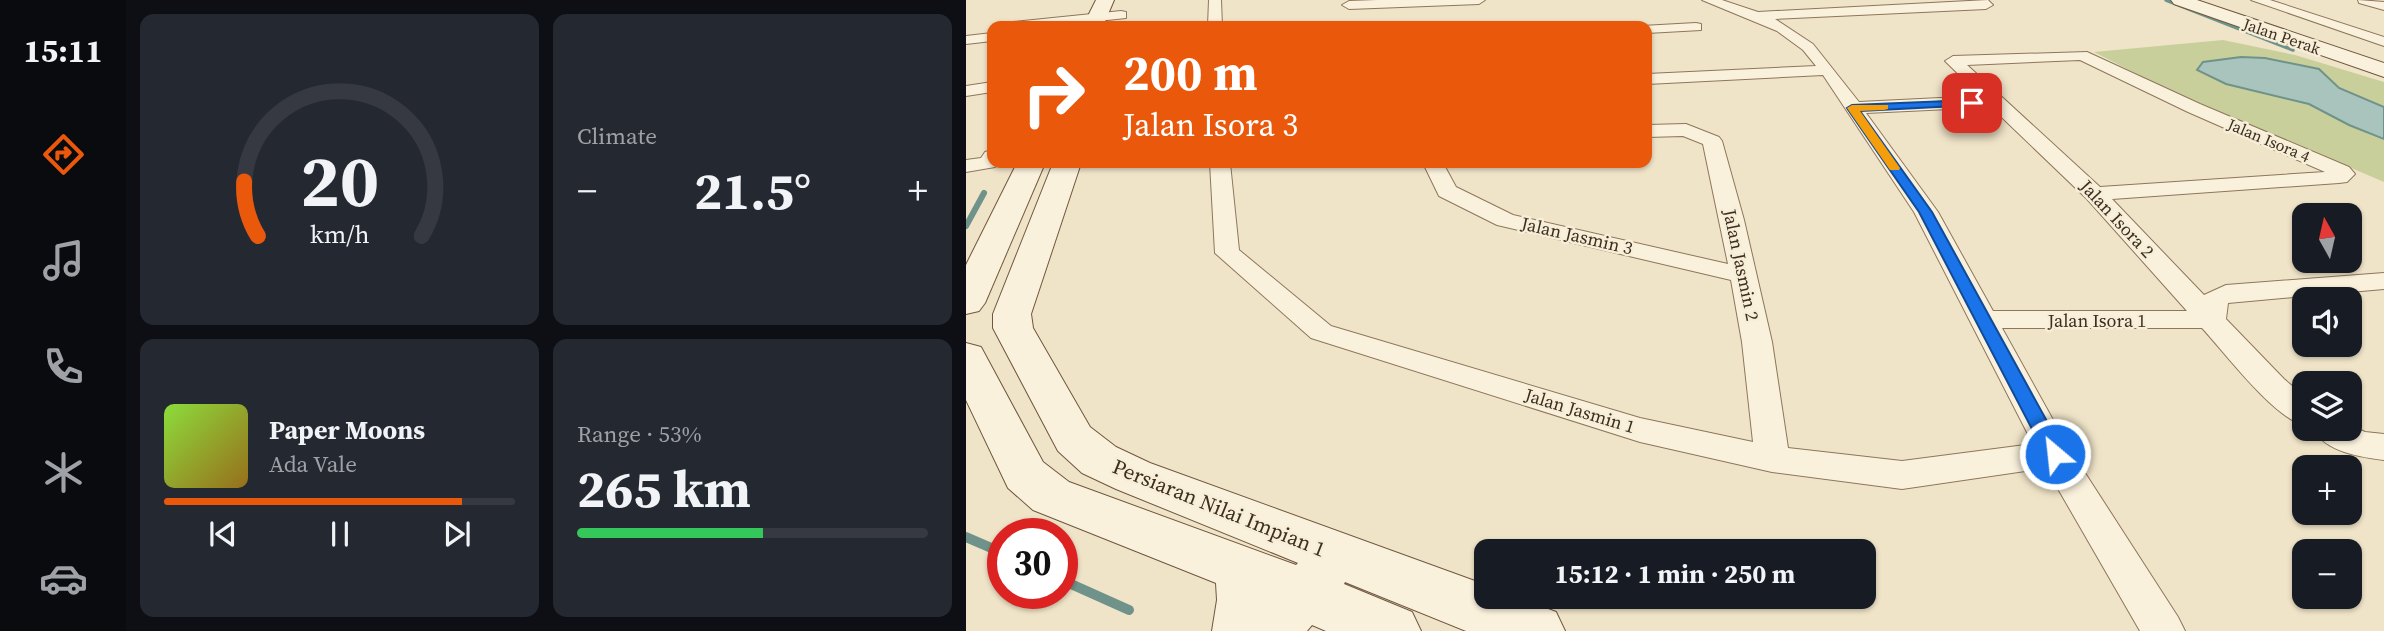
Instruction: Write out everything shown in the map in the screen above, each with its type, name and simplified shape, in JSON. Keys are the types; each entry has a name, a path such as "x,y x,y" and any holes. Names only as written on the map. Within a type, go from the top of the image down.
{"street":[{"path":"1215,0 1215,21"},
{"path":"1350,7 1479,0"},
{"path":"1708,0 1757,16 1799,40 1827,70 1926,212 2055,454 2164,631"},
{"path":"1757,16 1986,5 1980,0"},
{"name":"Jalan Perak","path":"2180,0 2384,70"},
{"name":"Jalan Perak","path":"2208,0 2384,48"},
{"path":"2257,0 2384,48"},
{"path":"2364,0 2384,6"},
{"path":"1052,21 1121,14"},
{"path":"1652,29 1696,27"},
{"path":"966,31 987,33"},
{"path":"966,40 987,34"},
{"name":"Jalan Isora 4","path":"1954,60 2082,55 2344,174 2339,177 2308,180 2095,194"},
{"name":"Jalan Isora 2","path":"1954,60 1963,72 2039,139 2095,194 2273,387 2292,404"},
{"path":"1652,79 1827,70"},
{"path":"966,91 987,88"},
{"path":"1852,108 1996,102"},
{"name":"Jalan Jasmin 2","path":"1652,131 1686,130 1712,139 1757,342 1772,459"},
{"path":"966,166 987,163"},
{"path":"966,303 1029,168"},
{"name":"Persiaran Nilai Impian 1","path":"1065,168 1012,314 1013,328 1074,439 1099,460 1133,476 1340,605"},
{"name":"Jalan Jasmin 1","path":"1220,168 1227,253 1321,332 1640,429 1772,459 1902,475 2055,454"},
{"name":"Jalan Jasmin 3","path":"1436,168 1447,191 1505,219 1743,275"},
{"path":"2212,319 2215,299 2226,293 2384,281"},
{"name":"Jalan Isora 1","path":"1983,320 2212,319"},
{"name":"Persiaran Nilai Impian 1","path":"966,356 1025,475 1051,496 1340,605 1535,631"},
{"path":"2353,441 2384,447"},
{"path":"1242,631 1246,600 1243,569"}],"green space":[{"path":"2223,40 2295,55 2384,82 2384,182 2160,86 2094,52"}],"water":[{"path":"2241,57 2265,58 2319,69 2339,88 2384,107 2384,139 2349,125 2309,104 2226,84 2197,70 2203,62"}],"waterway":[{"path":"2166,0 2293,50"},
{"path":"966,226 984,193"},
{"path":"966,537 987,546"},
{"path":"1078,587 1129,610"}],"slow traffic":[{"path":"1884,107 1852,108 1894,168"}],"route":[{"path":"1972,103 1852,108 1926,212 2055,454"}]}
